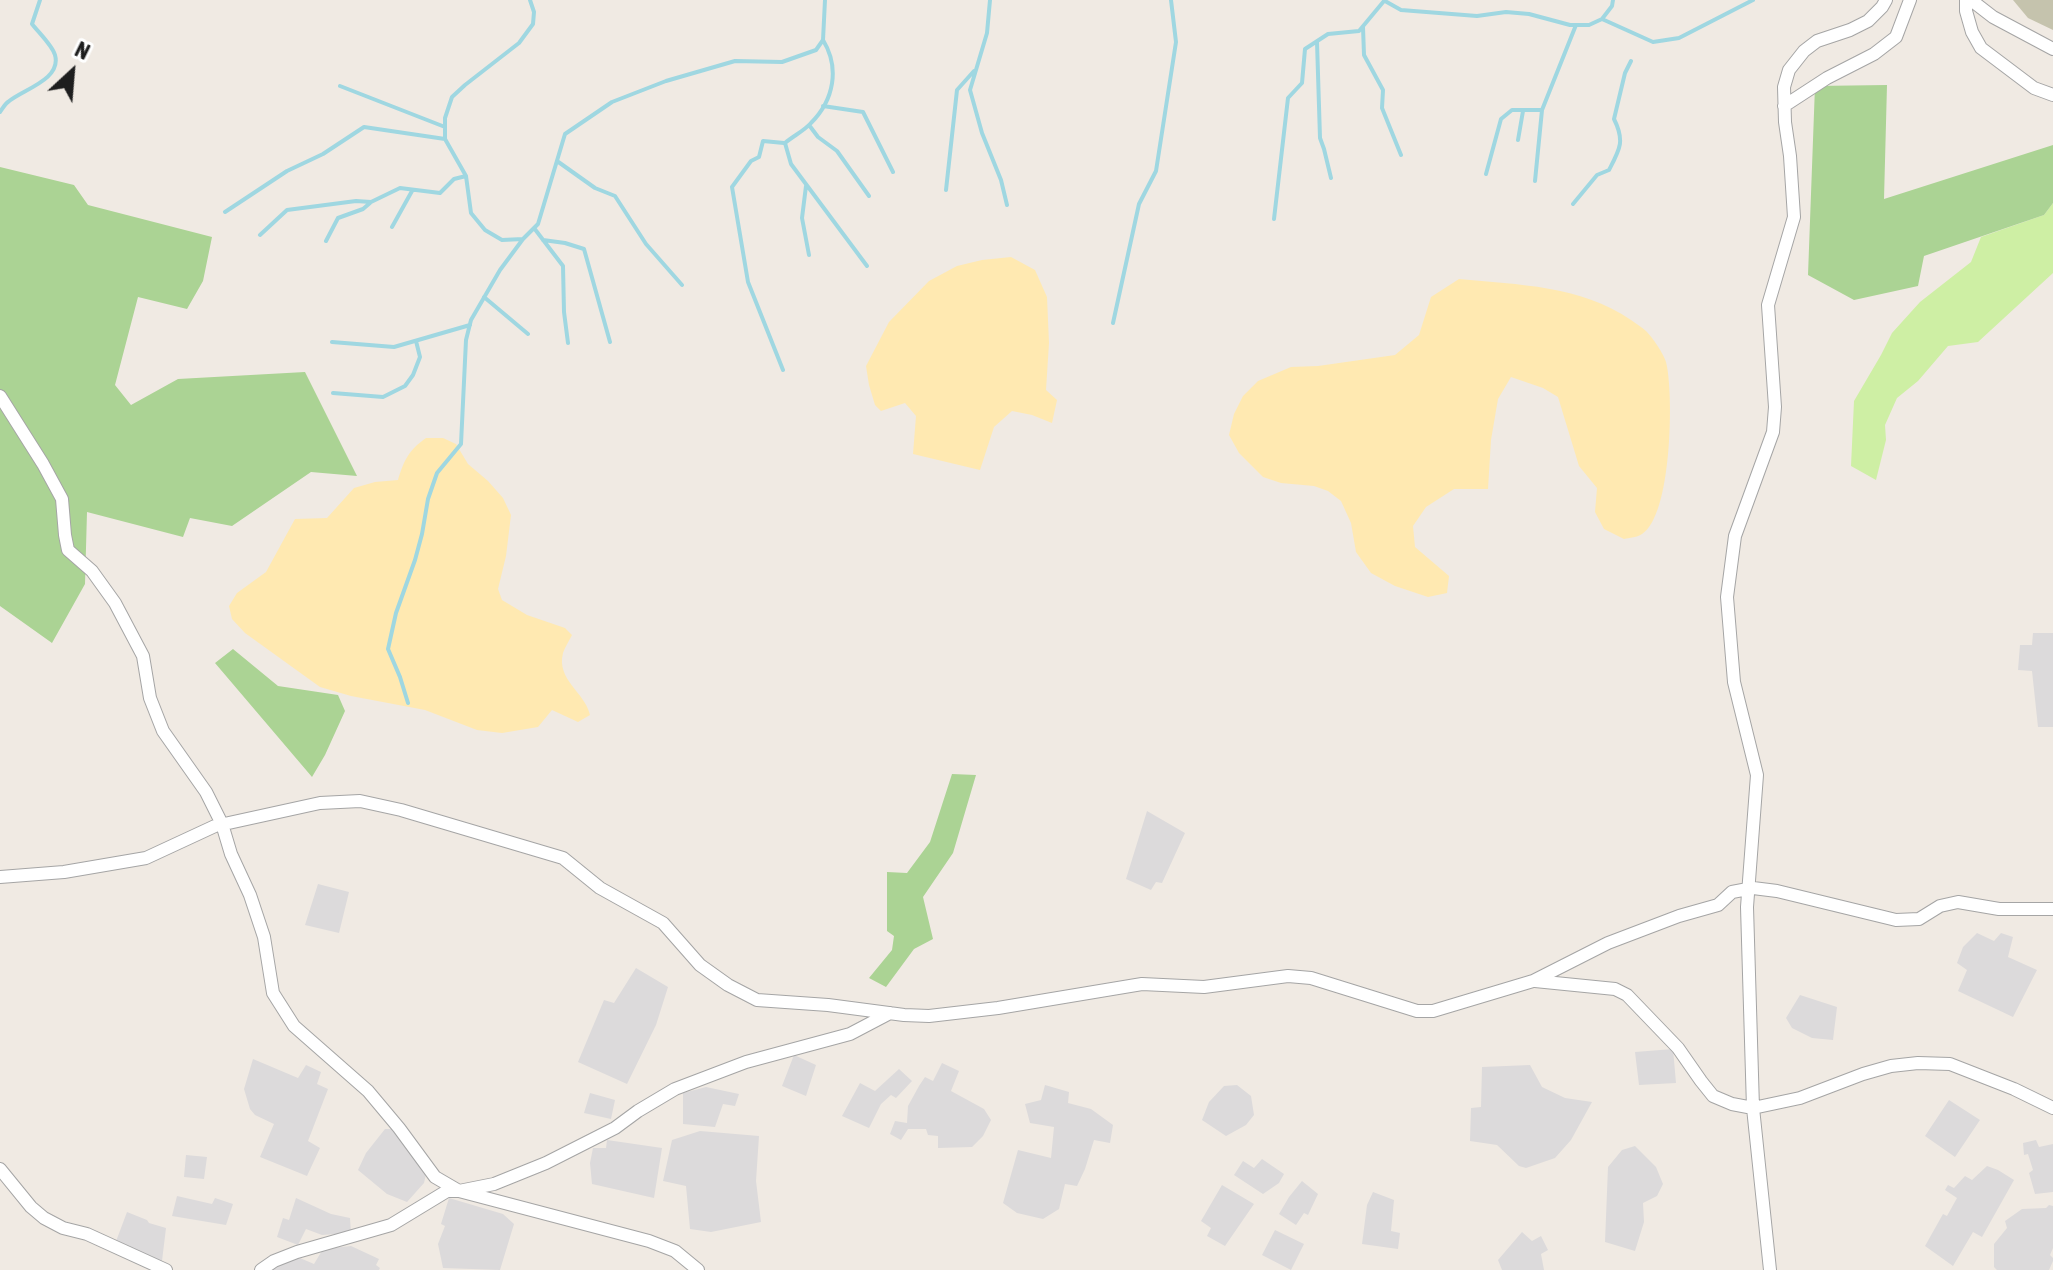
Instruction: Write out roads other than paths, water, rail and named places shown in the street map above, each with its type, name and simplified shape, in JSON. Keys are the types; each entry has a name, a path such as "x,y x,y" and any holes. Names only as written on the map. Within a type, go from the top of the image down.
{"street":[{"path":"1770,1270 1753,1108 1747,907 1757,775 1734,682 1727,597 1735,536 1773,432 1775,407 1768,305 1794,217 1784,87 1789,70 1804,51 1817,41 1868,21 1886,0"},
{"path":"1784,106 1827,78 1874,54 1896,37 1910,0"},
{"path":"2053,49 1968,0 1966,11 1981,48 2034,88 2053,95"},
{"path":"0,396 62,499 68,550 92,571 115,603 143,656 150,698 163,731 206,792 222,824 264,937 273,993 294,1026 368,1091 435,1177 459,1191 649,1241 675,1251 698,1270"},
{"path":"0,877 64,872 146,858 222,824 320,803 360,801 412,813 563,858 600,888 663,923 700,965 757,1000 929,1016 1142,984 1204,987 1288,976 1311,978 1417,1011 1433,1011 1533,981 1608,943 1718,905 1732,892 1749,888 1777,891 1896,920 1919,919 1940,906 1958,902 1999,909 2053,909"},
{"path":"1533,981 1594,985 1627,995 1678,1048 1713,1096 1732,1104 1753,1108 1800,1098 1863,1074 1918,1063 1950,1064 2053,1108"},
{"path":"261,1270 297,1252 391,1225 447,1191 494,1184 546,1163 615,1128 675,1089 746,1062 850,1034 890,1013"},
{"path":"0,1169 44,1218 166,1270"}],"waterway":[{"path":"0,112 8,102 47,78 56,64 51,47 32,24 40,0"},
{"path":"530,0 534,12 533,24 519,43 452,97 445,118 445,139 466,176 471,213 485,230 502,240 523,239 538,224 565,134 612,102 666,81 735,61 782,62 816,50 823,40 825,0"},
{"path":"990,0 987,33 970,90 1007,205"},
{"path":"1113,323 1139,204 1156,171 1176,42 1171,0"},
{"path":"1385,1 1401,10 1477,16 1506,12 1529,14 1570,25 1589,25 1602,19 1613,0"},
{"path":"1602,19 1653,42 1679,38 1753,0"},
{"path":"1274,219 1288,98 1302,83 1305,49 1328,34 1359,31 1384,1"},
{"path":"1486,174 1501,119 1512,110 1542,110 1576,25"},
{"path":"1363,27 1364,55 1383,90 1382,108 1401,155"},
{"path":"823,40 832,62 829,94 811,123 785,143 791,164 867,266"},
{"path":"1317,42 1320,138 1331,178"},
{"path":"1573,204 1597,175 1609,170 1616,156 1620,139 1614,119 1631,61"},
{"path":"946,190 957,90 974,71"},
{"path":"340,86 445,127"},
{"path":"823,106 863,112 893,172"},
{"path":"1535,181 1542,110"},
{"path":"1518,140 1523,111"},
{"path":"809,125 818,137 837,151 869,196"},
{"path":"225,212 287,171 323,154 364,127 445,139"},
{"path":"783,370 748,282 732,187 751,161 759,157 763,141 784,143"},
{"path":"557,161 595,188 615,196 646,244 682,285"},
{"path":"260,235 287,210 356,201 371,202 400,188 440,193 454,179 466,176"},
{"path":"806,186 802,218 809,255"},
{"path":"392,227 412,191"},
{"path":"326,241 338,218 363,209 370,203"},
{"path":"534,228 563,266 568,343"},
{"path":"408,703 388,649 396,613 415,560 437,473 461,444 466,340 471,320 500,270 523,239"},
{"path":"543,240 584,249 610,342"},
{"path":"484,297 528,334"},
{"path":"332,342 394,347 470,325"},
{"path":"333,393 383,397 405,386 420,357 416,341"}]}
